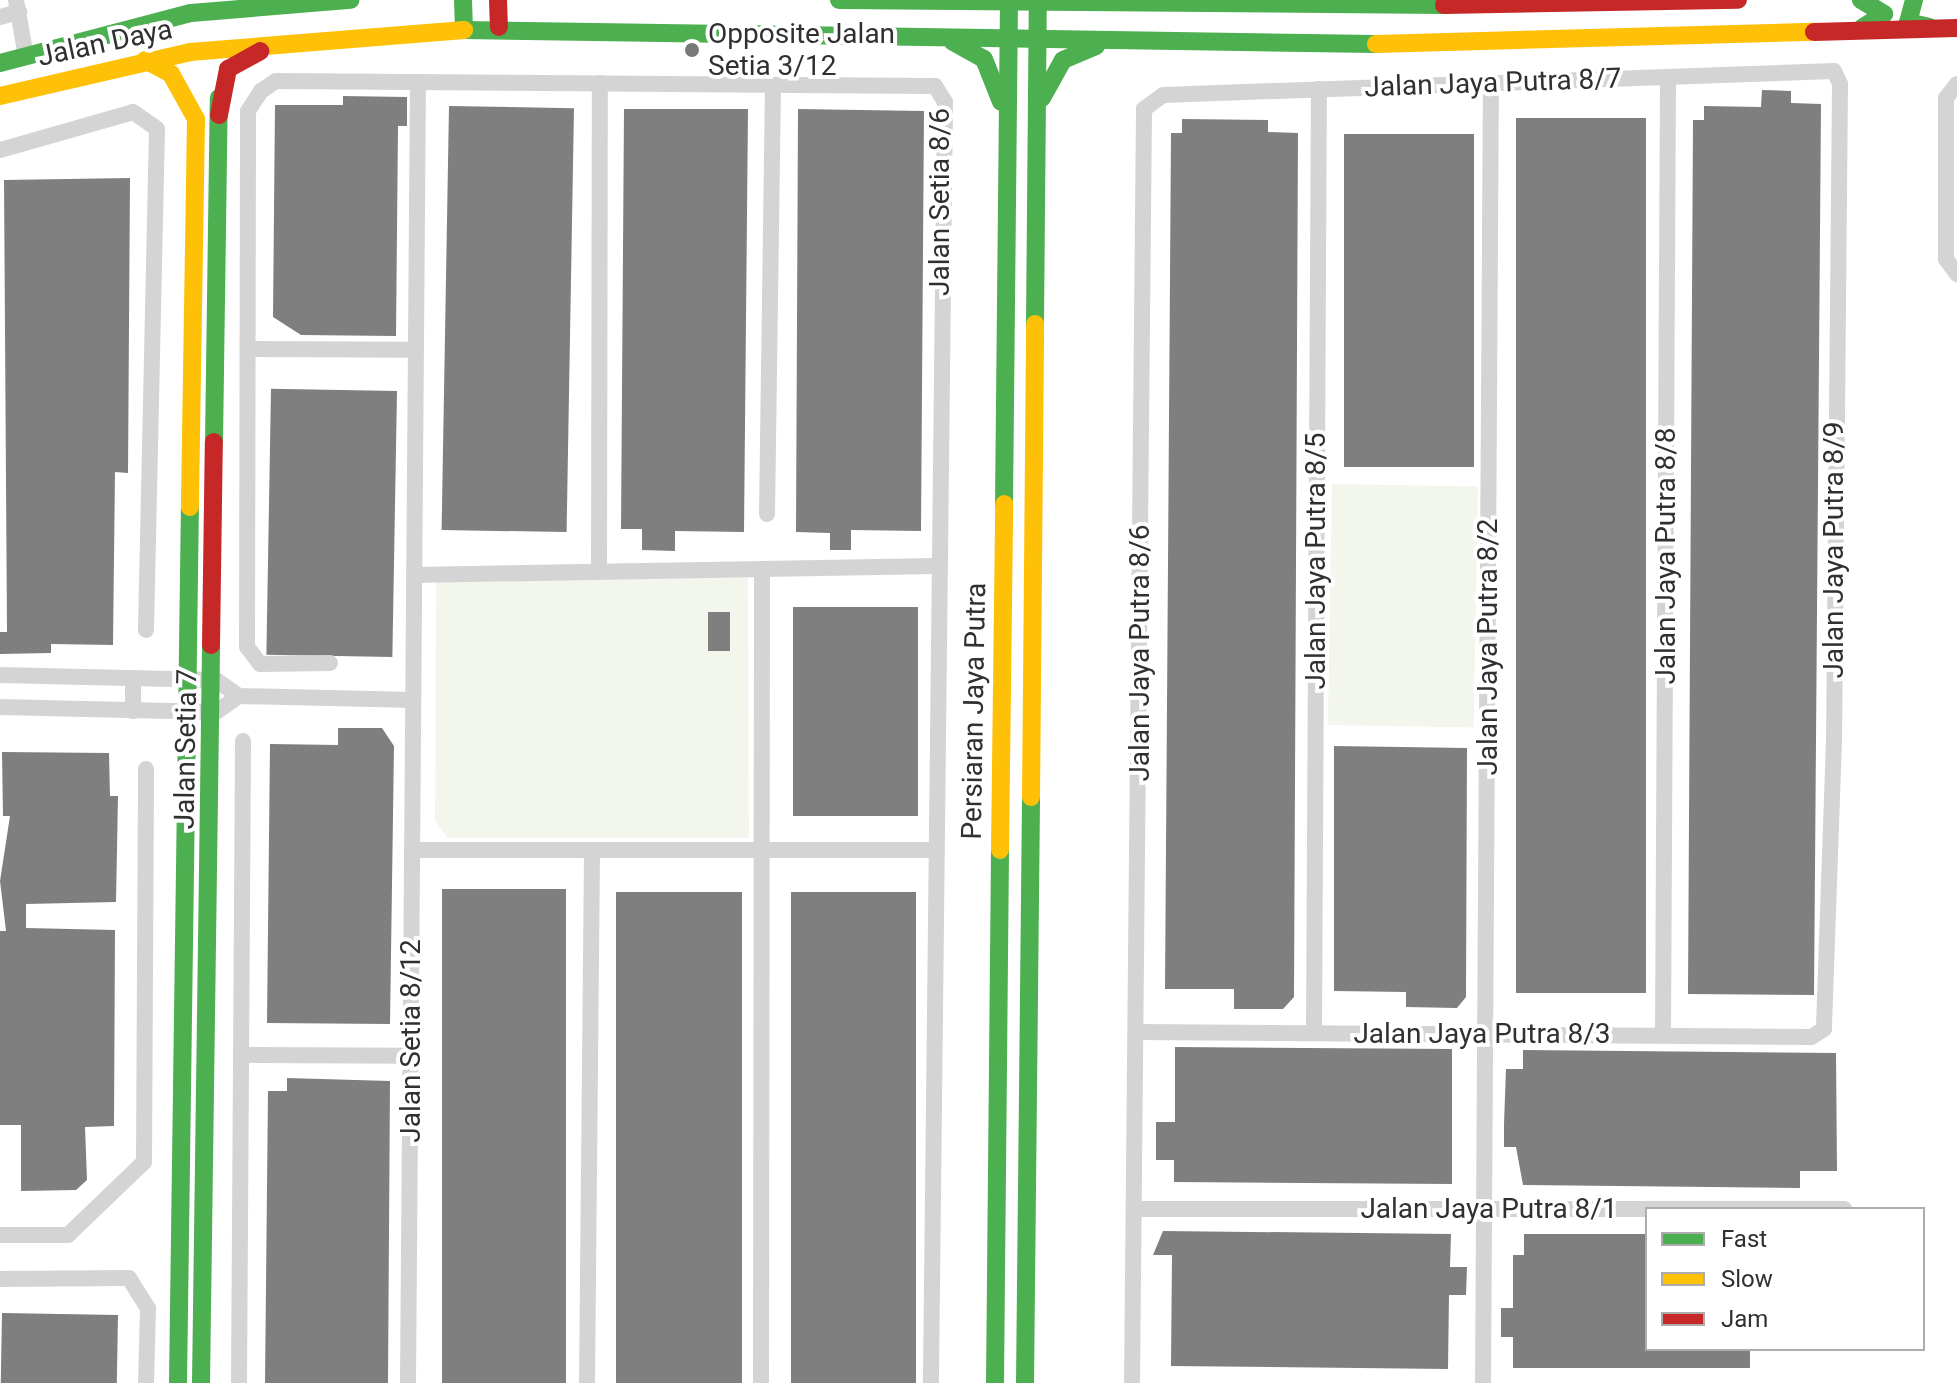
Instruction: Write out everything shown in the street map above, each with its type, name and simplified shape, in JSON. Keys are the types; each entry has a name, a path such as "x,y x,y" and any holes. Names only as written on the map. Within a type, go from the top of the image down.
{"main road":[{"name":"Jalan Daya","path":"0,63 127,27 222,5 350,0"},
{"path":"463,0 464,29"},
{"path":"498,0 499,27"},
{"path":"839,0 1038,3 1738,0"},
{"path":"1854,29 1880,23 1884,14 1861,0"},
{"path":"1914,0 1908,22 1935,28"},
{"name":"Persiaran Jaya Putra","path":"995,1383 1009,2"},
{"name":"Persiaran Jaya Putra","path":"1025,1383 1038,3"},
{"path":"127,27 180,32 218,48 219,115"},
{"name":"Jalan Daya","path":"0,96 145,60 218,48 499,27 1038,41 1408,45 1957,28"},
{"path":"944,39 984,59 1008,119"},
{"path":"1037,117 1063,60 1105,42"},
{"path":"219,115 231,64 277,44"},
{"name":"Jalan Setia 7","path":"145,60 171,74 196,119 178,1383"},
{"name":"Jalan Setia 7","path":"201,1383 216,712 219,115"}],"street":[{"path":"0,17 18,6 26,57"},
{"name":"Jalan Jaya Putra 8/7","path":"1151,99 1319,89 1834,71"},
{"name":"Jalan Jaya Putra 8/9","path":"1824,1029 1834,740 1840,84 1834,71"},
{"name":"Jalan Jaya Putra 8/8","path":"1663,1034 1668,77"},
{"name":"Jalan Setia 8/6","path":"250,349 248,111 261,91 276,81 935,86 945,102 936,566"},
{"name":"Jalan Setia 8/12","path":"408,1383 418,82"},
{"path":"599,572 600,83"},
{"name":"Jalan Jaya Putra 8/2","path":"1483,1383 1491,84"},
{"path":"1956,84 1946,98 1946,259 1957,274"},
{"path":"767,514 773,85"},
{"name":"Jalan Jaya Putra 8/5","path":"1314,1033 1319,89"},
{"name":"Jalan Jaya Putra 8/6","path":"1132,1383 1138,1032 1144,109 1151,99"},
{"path":"0,150 133,112 157,129 146,630"},
{"path":"330,663 260,664 247,647 250,349 416,350"},
{"path":"414,575 936,566 931,1383"},
{"path":"761,1383 762,569"},
{"path":"0,675 216,680 239,696 413,700"},
{"path":"133,679 133,711"},
{"path":"0,707 216,712 239,696"},
{"path":"239,1383 246,1055 243,741"},
{"path":"0,1235 68,1235 144,1162 146,769"},
{"path":"412,850 935,850"},
{"path":"587,1383 592,850"},
{"name":"Jalan Jaya Putra 8/3","path":"1138,1032 1811,1037 1824,1029"},
{"path":"246,1055 410,1056"},
{"name":"Jalan Jaya Putra 8/1","path":"1134,1209 1645,1209"},
{"path":"0,1279 129,1278 140,1288 148,1308 146,1383"}],"shaded area":[{"path":"1332,484 1478,487 1474,728 1328,725"},
{"path":"748,576 749,838 448,838 435,821 436,582"}],"building":[{"path":"1762,90 1791,91 1791,103 1821,104 1814,995 1688,994 1693,120 1704,120 1704,106 1761,107"},
{"path":"343,96 407,97 407,126 398,126 396,336 301,335 273,317 275,105 343,105"},
{"path":"449,106 574,108 567,532 442,530"},
{"path":"624,109 748,109 744,532 675,531 675,551 642,550 642,529 621,529"},
{"path":"798,109 924,111 921,531 851,530 851,550 830,550 830,533 796,532"},
{"path":"1516,118 1646,118 1646,993 1516,993"},
{"path":"1182,119 1268,120 1268,132 1298,133 1294,997 1283,1009 1234,1009 1234,989 1165,989 1171,133 1182,133"},
{"path":"1344,134 1474,134 1474,467 1344,467"},
{"path":"130,178 128,473 115,472 113,645 51,644 51,653 0,654 0,632 7,632 4,180"},
{"path":"271,389 397,391 392,657 266,655"},
{"path":"793,607 918,607 918,816 793,816"},
{"path":"708,612 730,612 730,651 708,651"},
{"path":"338,728 382,728 394,746 390,1024 267,1023 270,744 338,745"},
{"path":"1334,746 1467,748 1466,997 1457,1008 1406,1007 1406,992 1334,991"},
{"path":"2,752 109,753 110,796 118,796 116,902 26,904 26,928 115,930 114,1126 85,1127 87,1180 76,1190 21,1191 21,1125 0,1125 0,931 6,931 0,881 10,816 3,816"},
{"path":"442,889 566,889 566,1383 442,1383"},
{"path":"616,892 742,892 742,1383 616,1383"},
{"path":"791,892 916,892 916,1383 791,1383"},
{"path":"1175,1047 1452,1049 1452,1184 1174,1182 1174,1160 1156,1160 1156,1122 1175,1122"},
{"path":"1523,1050 1836,1053 1837,1171 1800,1171 1800,1188 1523,1185 1516,1147 1504,1147 1504,1124 1506,1069 1523,1069"},
{"path":"287,1078 390,1081 388,1383 265,1383 268,1091 287,1091"},
{"path":"1163,1231 1451,1234 1450,1267 1467,1267 1466,1295 1449,1295 1448,1369 1171,1366 1172,1255 1153,1255"},
{"path":"1524,1234 1645,1234 1645,1351 1750,1351 1750,1368 1513,1368 1513,1337 1501,1337 1501,1308 1513,1308 1513,1255 1524,1255"},
{"path":"2,1313 118,1315 117,1383 1,1383"}],"traffic: fast":[{"path":"0,63 191,13 350,0"},
{"path":"463,0 464,29"},
{"path":"839,0 1444,5"},
{"path":"1004,504 1009,0"},
{"path":"1035,324 1038,0"},
{"path":"1861,0 1884,14 1862,28"},
{"path":"1914,0 1908,22 1929,27"},
{"path":"464,30 1376,44"},
{"path":"953,42 984,59 1001,102"},
{"path":"1042,98 1063,60 1096,46"},
{"path":"214,442 219,98"},
{"path":"178,1383 190,507"},
{"path":"201,1383 211,645"},
{"path":"1025,1383 1031,797"},
{"path":"995,1383 1000,850"}],"traffic: slow":[{"path":"0,96 190,52 464,30"},
{"path":"1376,44 1814,32"},
{"path":"145,60 171,74 196,119 190,507"},
{"path":"1031,797 1035,324"},
{"path":"1000,850 1004,504"}],"traffic: jam":[{"path":"498,0 499,27"},
{"path":"1444,5 1738,0"},
{"path":"1814,32 1957,28"},
{"path":"219,115 228,69 260,51"},
{"path":"211,645 214,442"}],"place":[{"name":"Opposite Jalan Setia 3/12","path":"692,50"}]}
